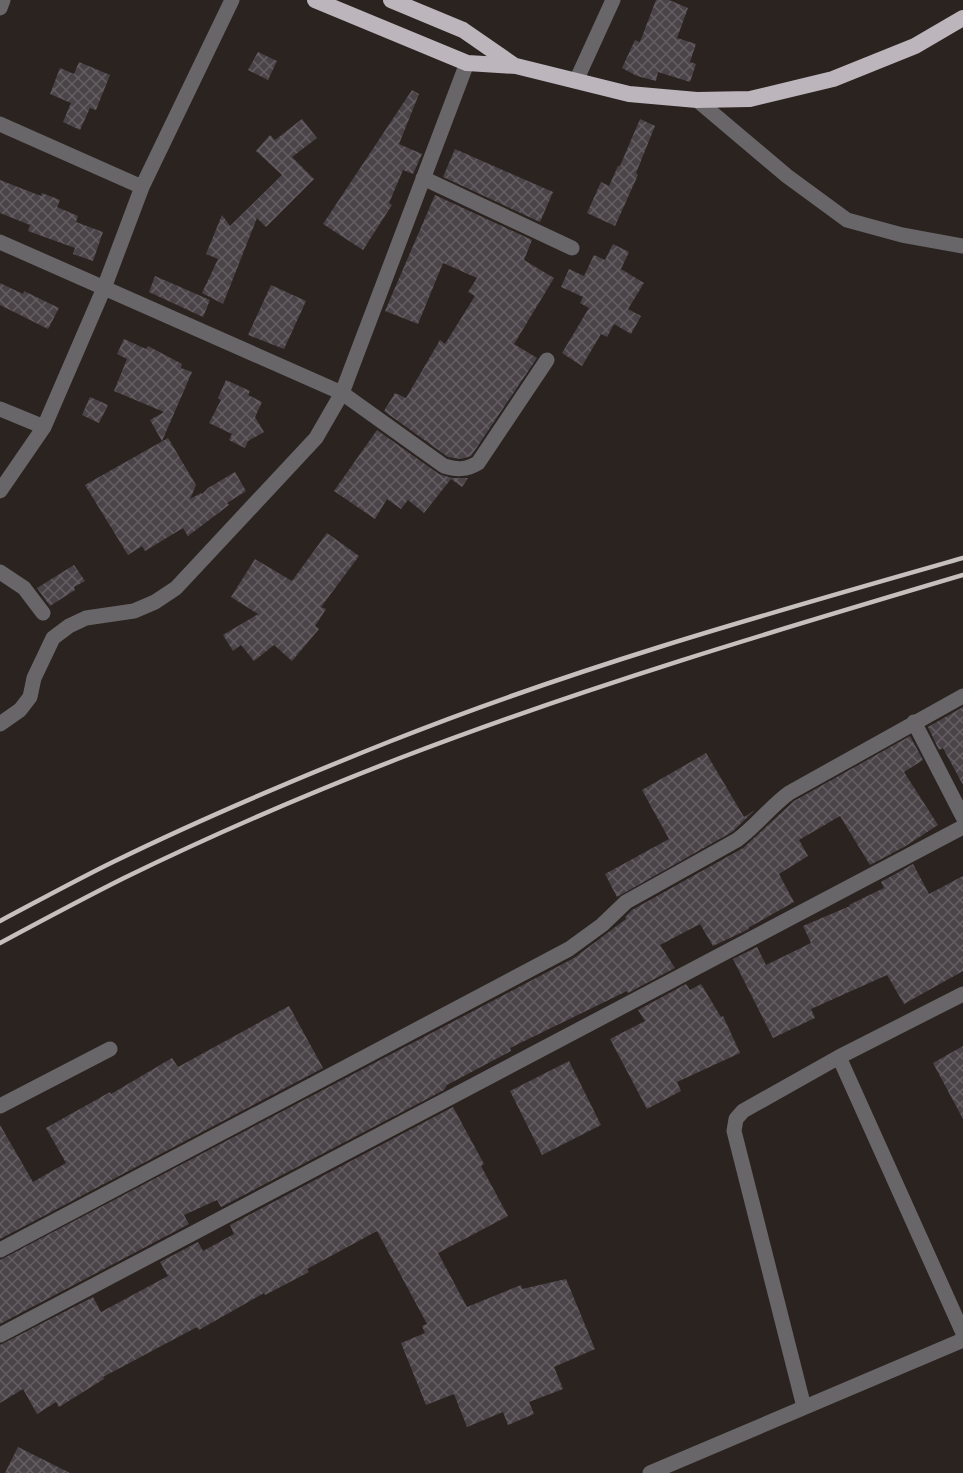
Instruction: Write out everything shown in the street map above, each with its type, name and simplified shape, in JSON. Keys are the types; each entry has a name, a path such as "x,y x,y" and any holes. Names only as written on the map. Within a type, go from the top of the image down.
{"highway":[{"path":"315,0 467,63 516,66 629,94 697,100 750,99 833,79 915,46 963,18"},
{"path":"394,0 463,30 516,66"}],"street":[{"path":"0,8 3,0"},
{"path":"0,491 44,427 104,288 142,187 232,0"},
{"path":"576,81 613,0"},
{"path":"0,724 20,710 30,697 34,678 53,638 69,626 86,618 134,611 155,602 176,588 316,438 342,393 467,63"},
{"path":"697,100 787,176 847,220 902,235 963,246"},
{"path":"0,124 142,187"},
{"path":"423,178 572,248"},
{"path":"0,242 342,393 444,466 456,470 469,468 477,463 547,360"},
{"path":"0,409 44,427"},
{"path":"0,572 24,588 43,613"},
{"path":"0,1250 569,949 602,925 626,902 737,840 751,830 770,807 789,793 963,696"},
{"path":"914,722 963,817"},
{"path":"0,1335 963,827"},
{"path":"804,1407 734,1131 736,1119 743,1111 839,1057 963,994"},
{"path":"0,1106 110,1048"},
{"path":"839,1057 963,1333"},
{"path":"650,1473 963,1340"}],"building":[{"path":"656,0 669,0 688,8 677,38 696,44 690,62 696,64 690,82 658,72 656,81 637,76 622,68 635,40 640,42"},
{"path":"258,52 277,61 268,80 248,70"},
{"path":"79,62 110,75 96,110 90,108 80,130 63,122 71,103 50,94 60,68 74,74"},
{"path":"412,90 419,94 399,144 422,154 413,174 403,170 389,203 392,205 363,250 323,224"},
{"path":"302,119 317,138 292,157 314,179 266,227 257,218 223,304 202,293 218,259 206,254 222,215 230,226 282,175 256,151 270,135 275,140"},
{"path":"640,119 655,126 636,173 638,175 615,226 587,213 601,182 609,186"},
{"path":"455,149 553,192 540,222 443,177"},
{"path":"0,180 41,196 42,193 60,200 57,207 78,216 76,222 103,232 93,261 73,254 75,248 28,231 30,225 0,213"},
{"path":"435,195 532,240 524,260 554,278 514,344 537,358 471,456 461,459 448,457 384,411 395,393 406,398 440,340 445,344 475,296 468,292 477,278 443,263 418,324 385,311"},
{"path":"613,244 629,252 621,269 644,283 628,309 641,316 631,334 614,324 607,337 601,334 582,366 562,353 589,308 580,303 583,297 561,287 569,269 584,276 594,255 605,260"},
{"path":"155,276 210,300 203,317 149,292"},
{"path":"0,283 23,294 24,291 59,308 48,329 0,305"},
{"path":"271,285 306,301 284,349 248,335"},
{"path":"124,339 146,349 148,346 182,364 181,368 192,372 162,441 150,420 164,412 114,391 127,359 117,354"},
{"path":"226,380 250,391 248,395 262,402 255,417 264,432 248,441 245,448 229,440 232,434 209,423 221,400 218,398"},
{"path":"90,397 108,405 99,423 82,415"},
{"path":"377,430 439,474 452,478 468,478 462,487 451,479 424,513 408,500 401,509 387,499 375,519 334,491"},
{"path":"168,438 196,485 190,499 202,494 235,472 246,491 227,503 229,505 188,536 183,528 145,551 142,546 128,555 85,485"},
{"path":"327,533 359,556 321,607 326,609 315,626 319,629 292,661 274,645 254,661 241,645 233,651 223,635 258,614 231,597 255,559 292,581"},
{"path":"74,565 85,581 50,606 37,588"},
{"path":"963,707 963,785 943,748 939,750 928,727"},
{"path":"910,736 923,760 904,772 938,825 904,847 870,865 840,816 799,840 808,856 779,874 794,902 749,929 713,946 700,924 660,945 675,968 628,993 627,991 510,1048 511,1051 447,1085 444,1090 221,1207 217,1200 184,1215 189,1224 0,1324 0,1260 574,958 626,919 625,917 632,910 743,848 794,801"},
{"path":"706,753 744,817 755,810 732,832 617,897 605,874 669,839 642,790"},
{"path":"913,864 929,894 963,876 963,971 904,1004 887,975 811,1009 815,1018 773,1038 733,959 757,947 766,965 811,943 803,926 850,906 884,888 881,882"},
{"path":"686,984 690,990 701,984 721,1017 723,1016 740,1053 677,1082 681,1091 647,1109 610,1039 645,1021 638,1010"},
{"path":"289,1006 323,1068 0,1239 0,1125 33,1182 66,1163 46,1128 110,1092 111,1094 172,1058 178,1067"},
{"path":"963,1046 963,1119 933,1063"},
{"path":"569,1061 601,1125 542,1155 510,1091"},
{"path":"453,1107 484,1164 481,1166 508,1216 438,1253 467,1307 521,1285 522,1289 566,1279 595,1349 554,1367 563,1389 529,1402 534,1414 508,1425 503,1412 467,1427 454,1394 426,1405 401,1343 425,1333 422,1326 427,1324 377,1231 307,1269 309,1272 265,1295 264,1293 199,1330 197,1327 103,1377 104,1379 59,1407 56,1402 37,1414 23,1389 0,1403 0,1345 93,1297 101,1312 168,1276 160,1262 198,1242 203,1251 234,1234 230,1225"},
{"path":"18,1447 70,1473 5,1473"}],"railway":[{"path":"0,921 100,868 217,813 461,714 674,642 963,558"},
{"path":"0,943 108,886 192,846 296,800 400,758 539,707 751,639 963,575"}]}
